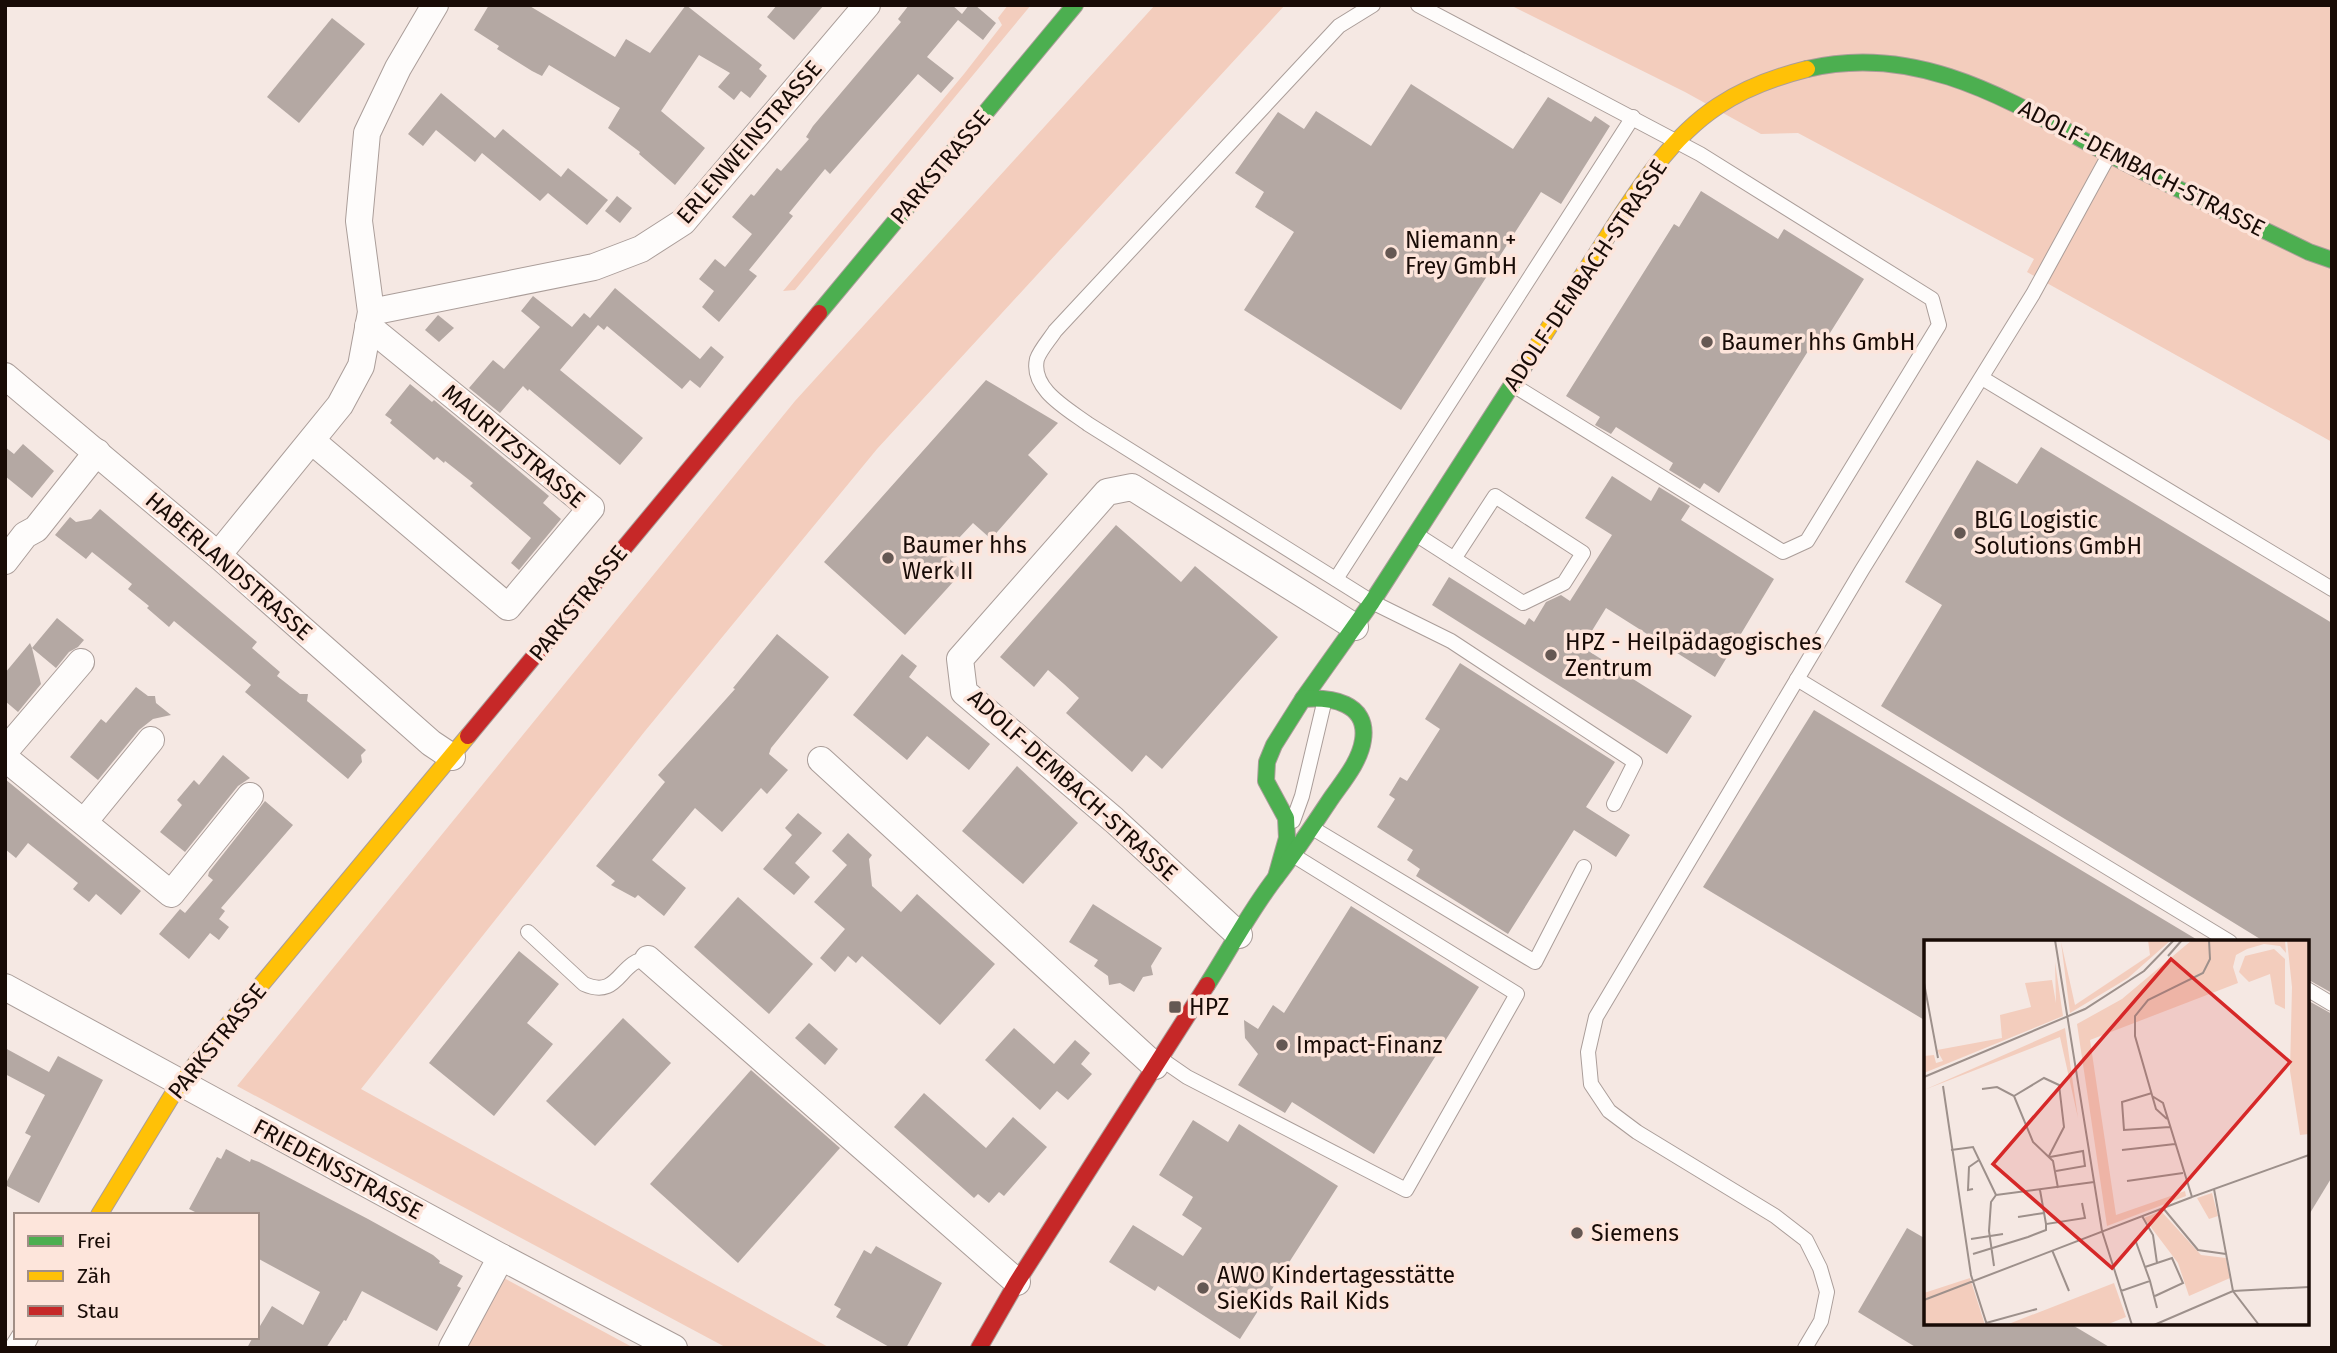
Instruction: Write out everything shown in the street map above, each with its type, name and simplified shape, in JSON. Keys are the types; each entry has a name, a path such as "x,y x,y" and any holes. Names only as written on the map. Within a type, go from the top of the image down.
{"main road":[{"name":"PARKSTRASSE","path":"100,1213 181,1083 1075,5"},
{"name":"ADOLF-DEMBACH-STRASSE","path":"1266,782 1267,762 1274,745 1372,602 1634,194 1676,140 1718,106 1762,81 1805,68 1849,63 1897,64 1941,74 1986,89 2110,154 2297,246 2332,260"},
{"name":"ADOLF-DEMBACH-STRASSE","path":"1340,690 1349,636"},
{"path":"979,1348 1017,1282 1276,877 1294,856 1356,760 1364,738 1361,721 1340,690 1325,697 1303,699"},
{"path":"1266,782 1298,807 1314,809 1327,805"},
{"path":"1266,782 1286,818 1287,838 1276,877"}],"street":[{"path":"218,555 340,405 361,366 370,319 359,221 367,132 398,68 435,5"},
{"name":"ERLENWEINSTRASSE","path":"370,319 594,267 641,249 683,222 867,5"},
{"name":"MAURITZSTRASSE","path":"312,441 508,607 591,508 370,319"},
{"name":"HABERLANDSTRASSE","path":"5,376 218,555 431,743 452,757"},
{"path":"5,561 25,535 36,529 97,452"},
{"name":"ADOLF-DEMBACH-STRASSE","path":"1239,935 1114,820 964,692 960,659 1107,492 1132,487 1349,636"},
{"path":"5,751 81,662"},
{"path":"84,822 151,740"},
{"path":"5,758 171,894 250,796"},
{"path":"821,760 1158,1062"},
{"path":"648,959 1017,1282"},
{"name":"FRIEDENSSTRASSE","path":"5,987 674,1348"},
{"path":"452,1348 501,1257"}],"lane":[{"path":"1373,5 1339,26 1055,331 1037,359 1038,380 1056,400 1088,424 1372,602 1451,641 1634,762 1614,804"},
{"path":"1418,5 1676,140 1933,299 1939,325 1807,541 1783,552 1511,384"},
{"path":"1336,579 1633,117"},
{"path":"1805,1348 1821,1321 1827,1292 1820,1268 1806,1240 1775,1216 1637,1132 1609,1111 1591,1084 1588,1052 1596,1017 1797,679 2034,294 2110,154"},
{"path":"1982,378 2332,589"},
{"path":"1416,534 1454,559 1523,603 1564,583 1583,553 1495,496 1454,559"},
{"path":"1797,679 2227,940"},
{"path":"1287,838 1298,807 1325,697"},
{"path":"1312,829 1535,962 1584,867"},
{"path":"1158,1062 1406,1190 1517,994 1294,856"},
{"path":"528,932 584,984 594,988 608,986 637,961 648,959"},
{"path":"2309,990 2332,1004"}],"shaded area":[{"path":"1008,5 1031,5 795,290 783,291 964,74 1002,25 998,18"},
{"path":"1155,5 1285,5 877,449 645,731 361,1089 830,1348 727,1348 237,1086 795,401"},
{"path":"1510,5 2332,5 2332,442 2027,272 2034,259 1798,133 1761,134 1685,92"},
{"path":"502,1277 634,1348 464,1348"}],"building":[{"path":"489,5 528,5 615,57 626,39 650,53 686,5 762,65 759,69 767,76 750,98 741,91 734,100 718,87 730,73 699,55 661,111 705,148 675,185 639,154 640,152 608,128 620,108 549,65 542,76 532,71 497,49 499,46 474,30"},
{"path":"777,5 824,5 794,40 767,17"},
{"path":"909,5 952,5 962,14 969,5 975,5 996,23 983,40 958,20 927,57 954,78 941,93 918,74 830,174 825,169 789,213 793,216 749,270 757,276 719,322 702,307 714,291 699,279 715,259 725,267 752,234 732,217 751,194 754,196 777,168 781,171 809,139 806,137 813,126 901,22 898,19"},
{"path":"332,18 365,44 299,123 267,97"},
{"name":"Niemann + Frey GmbH","path":"1411,84 1513,149 1548,97 1591,122 1595,116 1610,126 1561,204 1541,192 1401,410 1244,310 1294,232 1255,207 1264,192 1235,173 1278,112 1304,129 1316,111 1371,146"},
{"path":"441,93 495,138 503,129 561,177 568,168 608,200 587,225 548,193 540,201 482,153 475,162 436,130 423,146 408,134"},
{"name":"Baumer hhs GmbH","path":"1701,191 1778,239 1784,229 1864,279 1823,344 1815,340 1719,493 1704,483 1700,489 1669,470 1673,463 1616,427 1611,434 1595,425 1600,417 1566,396 1674,224 1679,227"},
{"path":"617,196 632,208 620,223 605,211"},
{"path":"615,288 700,359 711,346 724,357 700,388 690,380 682,389 607,326 604,330 598,325 560,370 643,438 620,465 529,389 528,391 523,386 500,413 469,388 493,360 504,369 540,327 521,311 533,296 572,327 584,313 590,318"},
{"path":"438,315 454,328 439,342 425,330"},
{"path":"986,380 1058,423 1028,455 1048,474 991,539 973,523 944,554 963,571 905,635 824,562"},
{"path":"410,384 432,402 434,400 549,496 543,503 561,519 519,570 511,563 531,538 470,486 473,483 445,461 444,463 437,457 434,460 390,423 392,420 385,415"},
{"path":"23,444 54,471 32,498 5,476 5,447 14,454"},
{"path":"2041,447 2332,623 2332,993 2309,980 2309,940 2262,940 1881,706 1942,605 1905,582 1977,460 2017,484"},
{"name":"HPZ - Heilpädagogisches Zentrum","path":"1612,476 1651,501 1659,487 1690,506 1681,520 1774,579 1715,677 1606,608 1582,647 1692,716 1667,754 1432,605 1449,577 1525,625 1529,618 1534,622 1546,602 1561,595 1570,601 1612,535 1585,518"},
{"path":"100,509 257,642 252,648 280,672 277,676 300,694 308,694 307,701 366,750 361,755 362,762 348,779 245,692 251,685 174,621 169,627 147,608 149,606 128,589 132,584 92,552 86,559 55,535 70,517 76,522 91,519"},
{"path":"1116,525 1181,582 1195,566 1278,637 1162,769 1146,755 1132,772 1066,713 1079,698 1048,670 1034,687 1000,657"},
{"path":"57,618 84,640 69,652 56,668 32,648"},
{"path":"777,634 829,677 771,748 769,754 788,770 767,794 761,788 722,832 695,808 652,860 686,888 664,916 638,895 635,898 611,885 615,881 596,866 665,782 658,775 735,689 733,688"},
{"path":"30,643 41,684 18,712 5,701 5,673"},
{"path":"902,654 917,666 909,677 990,744 969,770 927,736 907,760 853,715"},
{"path":"1460,663 1615,762 1586,807 1630,835 1616,857 1574,830 1508,934 1416,876 1420,869 1407,860 1413,850 1377,827 1395,799 1389,795 1400,777 1407,781 1440,729 1425,719"},
{"path":"136,687 148,696 155,696 156,703 171,715 153,719 139,730 98,780 70,757 101,719 106,723"},
{"path":"1814,710 2198,940 1924,940 1924,1020 1703,887"},
{"path":"223,755 250,778 238,786 185,852 160,832 182,805 177,800 194,780 199,785"},
{"path":"1017,766 1078,823 1023,884 962,831"},
{"path":"5,779 141,891 121,915 96,894 89,902 73,889 78,883 28,843 16,858 5,849"},
{"path":"265,801 293,825 221,908 225,911 219,919 229,927 219,940 210,933 189,959 159,934 180,909 185,913 213,880 208,876 209,872"},
{"path":"798,813 822,833 795,863 810,877 794,895 763,869 792,835 785,828"},
{"path":"848,833 872,855 869,859 872,886 901,912 917,894 995,964 940,1025 862,956 856,963 848,956 835,972 820,958 845,929 814,902 847,865 832,851"},
{"path":"738,897 813,964 769,1014 694,947"},
{"path":"1093,904 1162,948 1151,966 1153,975 1143,977 1134,992 1120,983 1109,985 1108,976 1094,966 1098,960 1069,942"},
{"path":"1351,906 1479,987 1374,1154 1292,1102 1285,1113 1238,1085 1258,1054 1245,1038 1244,1020 1258,1029 1273,1005 1284,1013"},
{"path":"519,951 559,984 527,1023 553,1044 494,1116 429,1063"},
{"path":"2309,1001 2332,1014 2332,1177 2309,1215"},
{"path":"623,1018 671,1063 595,1146 546,1101"},
{"path":"809,1023 838,1049 825,1065 795,1038"},
{"path":"1014,1028 1054,1064 1075,1040 1090,1053 1081,1064 1092,1074 1068,1100 1057,1091 1040,1110 985,1060"},
{"path":"5,1048 49,1072 58,1056 103,1080 39,1203 5,1185 31,1136 25,1133 45,1095 5,1074"},
{"path":"751,1070 840,1148 738,1263 650,1184"},
{"path":"924,1093 986,1148 1013,1117 1047,1147 1004,1196 999,1192 989,1203 978,1194 974,1198 894,1127"},
{"path":"1193,1120 1228,1142 1239,1124 1338,1186 1240,1339 1158,1286 1155,1291 1109,1262 1133,1225 1183,1256 1202,1228 1182,1215 1193,1197 1159,1175"},
{"path":"226,1149 250,1162 251,1159 259,1162 433,1255 439,1263 463,1276 457,1286 461,1288 437,1331 362,1291 346,1321 344,1320 326,1348 247,1348 252,1339 259,1339 259,1328 272,1306 303,1325 320,1292 259,1259 259,1213 197,1213 189,1209 217,1157 221,1159"},
{"path":"1907,1228 1924,1238 1924,1325 2072,1325 2111,1348 1917,1348 1858,1312"},
{"path":"876,1246 942,1283 906,1348 891,1348 836,1317 841,1309 834,1305 864,1250 871,1254"}],"traffic: fast":[{"path":"819,313 1075,5"},
{"path":"1807,69 1851,63 1893,64 1934,72 1974,86 2050,122 2172,186 2309,252 2332,260"},
{"path":"1276,877 1287,838 1286,818 1266,781 1267,762 1274,745 1372,602 1530,357"},
{"path":"1207,985 1258,902 1359,755 1363,727 1354,710 1335,701 1303,699"}],"traffic: slow":[{"path":"1530,357 1653,169 1683,135 1718,106 1750,88 1807,69"},
{"path":"100,1213 173,1094 197,1062 468,736"}],"traffic: jam":[{"path":"468,736 819,313"},
{"path":"979,1348 1017,1282 1207,985"}],"place":[{"name":"Niemann + Frey GmbH","path":"1391,253"},
{"name":"Baumer hhs GmbH","path":"1707,342"},
{"name":"BLG Logistic Solutions GmbH","path":"1960,533"},
{"name":"Baumer hhs Werk II","path":"888,558"},
{"name":"HPZ - Heilpädagogisches Zentrum","path":"1551,655"},
{"name":"HPZ","path":"1175,1007"},
{"name":"Impact-Finanz","path":"1282,1045"},
{"name":"Siemens","path":"1577,1233"},
{"name":"AWO Kindertagesstätte SieKids Rail Kids","path":"1203,1288"}]}
